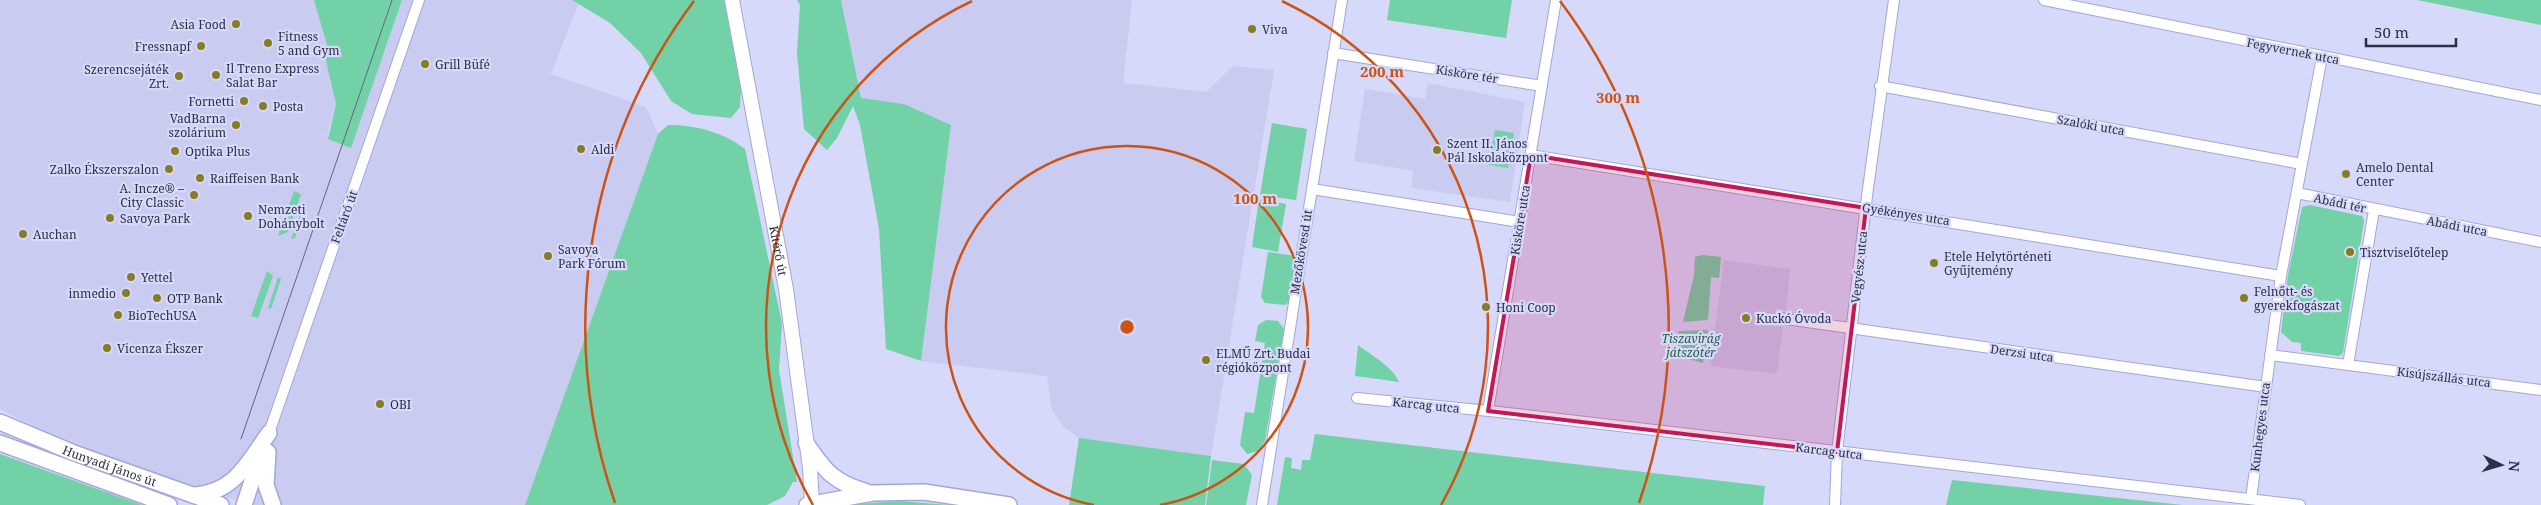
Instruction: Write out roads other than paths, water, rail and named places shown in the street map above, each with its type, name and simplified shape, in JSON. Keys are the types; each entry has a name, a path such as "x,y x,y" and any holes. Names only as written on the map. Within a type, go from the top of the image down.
{"main road":[{"name":"Kitérő út","path":"732,0 786,289 806,443 811,505"},
{"name":"Hunyadi János út","path":"0,422 74,453 221,505"},
{"path":"194,495 209,494 230,484 269,433"},
{"path":"244,505 269,433"},
{"path":"269,433 266,485 273,505"},
{"name":"Hunyadi János út","path":"0,443 169,505"},
{"path":"806,443 825,471 834,479 849,487 873,494"},
{"path":"811,505 873,494 924,492 1009,505"}],"street":[{"name":"Feltáró út","path":"269,433 419,0"},
{"name":"Mezőkövesd út","path":"1262,505 1342,0"},
{"name":"Kisköre utca","path":"1488,411 1556,0"},
{"name":"Vegyész utca","path":"1835,505 1837,452 1880,86 1894,0"},
{"name":"Fegyvernek utca","path":"2044,0 2541,100"},
{"name":"Kisköre tér","path":"1333,53 1542,86"},
{"path":"2297,194 2322,57"},
{"name":"Szalóki utca","path":"1880,86 2302,164"},
{"name":"Gyékényes utca","path":"1531,155 2281,276"},
{"path":"1312,189 1520,222"},
{"name":"Abádi tér","path":"2270,355 2281,276 2297,194 2374,210 2348,365"},
{"name":"Abádi utca","path":"2374,210 2541,242"},
{"name":"Derzsi utca","path":"1779,318 2266,388"},
{"path":"2270,355 2348,365"},
{"name":"Kunhegyes utca","path":"2251,500 2270,355"},
{"name":"Kisújszállás utca","path":"2348,365 2541,390"},
{"name":"Karcag utca","path":"1357,398 1488,411 2300,505"}],"tram line":[{"path":"241,439 392,0"}],"place":[{"name":"Asia Food","path":"236,24"},
{"name":"Viva","path":"1252,29"},
{"name":"Fitness 5 and Gym","path":"268,43"},
{"name":"Fressnapf","path":"201,46"},
{"name":"Grill Büfé","path":"425,64"},
{"name":"Il Treno Express Salat Bar","path":"216,75"},
{"name":"Szerencsejáték Zrt.","path":"179,76"},
{"name":"Fornetti","path":"244,101"},
{"name":"Posta","path":"263,106"},
{"name":"VadBarna szolárium","path":"236,125"},
{"name":"Aldi","path":"581,149"},
{"name":"Szent II. János Pál Iskolaközpont","path":"1437,150"},
{"name":"Optika Plus","path":"175,151"},
{"name":"Zalko Ékszerszalon","path":"169,169"},
{"name":"Amelo Dental Center","path":"2346,174"},
{"name":"Raiffeisen Bank","path":"200,178"},
{"name":"A. Incze® – City Classic","path":"194,195"},
{"name":"Nemzeti Dohánybolt","path":"248,216"},
{"name":"Savoya Park","path":"110,218"},
{"name":"Auchan","path":"23,234"},
{"name":"Tisztviselőtelep","path":"2350,252"},
{"name":"Savoya Park Fórum","path":"548,256"},
{"name":"Etele Helytörténeti Gyűjtemény","path":"1934,263"},
{"name":"Yettel","path":"131,277"},
{"name":"inmedio","path":"126,293"},
{"name":"OTP Bank","path":"157,298"},
{"name":"Felnőtt- és gyerekfogászat","path":"2244,298"},
{"name":"Honi Coop","path":"1486,307"},
{"name":"BioTechUSA","path":"118,315"},
{"name":"Kuckó Óvoda","path":"1746,318"},
{"name":"Vicenza Ékszer","path":"107,348"},
{"name":"ELMŰ Zrt. Budai régióközpont","path":"1206,360"},
{"name":"OBI","path":"380,404"}],"park label":[{"name":"Tiszavirág játszótér","path":"1691,345"}]}
